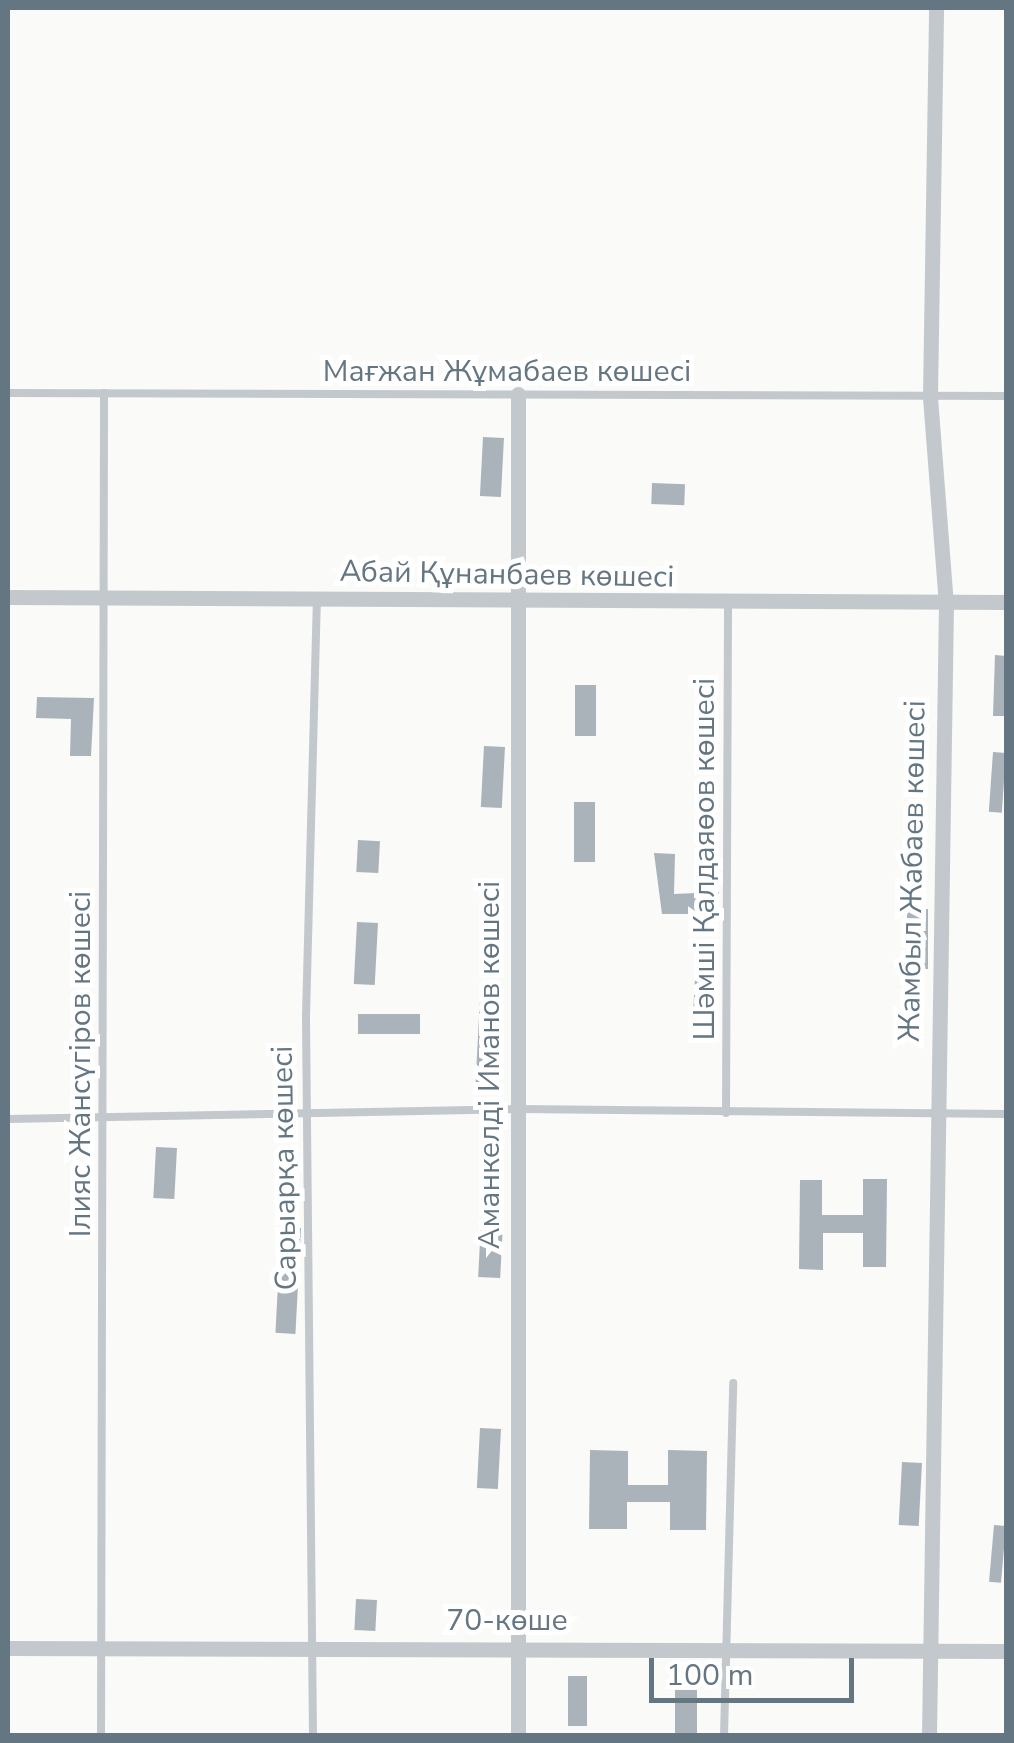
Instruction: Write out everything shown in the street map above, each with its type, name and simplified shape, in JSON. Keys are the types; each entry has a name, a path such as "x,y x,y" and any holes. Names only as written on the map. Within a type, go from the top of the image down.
{"street":[{"name":"Жамбыл Жабаев көшесі","path":"929,1736 946,604 930,396 936,8"},
{"name":"Аманкелді Иманов көшесі","path":"518,394 518,1736"},
{"name":"Абай Құнанбаев көшесі","path":"8,597 728,606 1006,602"},
{"name":"70-көше","path":"8,1648 1006,1650"}],"lane":[{"name":"Мағжан Жұмабаев көшесі","path":"8,392 1006,396"},
{"name":"Ілияс Жансүгіров көшесі","path":"102,1736 102,1119 108,600 104,392"},
{"name":"Сарыарқа көшесі","path":"312,1736 307,1114 317,600"},
{"name":"Шәмші Қалдаяөов көшесі","path":"726,1114 728,606"},
{"path":"8,1119 518,1110 1006,1114"},
{"path":"724,1736 734,1382"}],"building":[{"path":"483,437 504,438 501,497 480,496"},
{"path":"652,483 685,484 684,505 651,504"},
{"path":"995,655 1006,656 1006,716 993,716"},
{"path":"575,685 596,685 596,736 575,736"},
{"path":"37,697 94,698 91,756 70,756 71,719 36,718"},
{"path":"484,746 505,747 502,808 481,807"},
{"path":"993,752 1006,753 1002,813 989,812"},
{"path":"574,802 595,802 595,862 574,862"},
{"path":"358,840 380,841 378,873 356,872"},
{"path":"654,853 675,854 674,894 719,892 718,914 662,914"},
{"path":"907,909 928,909 928,969 907,969"},
{"path":"357,922 378,923 375,985 354,984"},
{"path":"696,958 717,959 714,1018 693,1017"},
{"path":"480,998 501,999 496,1090 475,1089"},
{"path":"358,1014 420,1014 420,1034 358,1034"},
{"path":"156,1147 177,1148 174,1199 153,1198"},
{"path":"863,1179 887,1179 886,1267 863,1267 863,1233 823,1233 823,1270 799,1269 800,1180 822,1180 822,1215 863,1215"},
{"path":"481,1223 503,1224 500,1278 478,1277"},
{"path":"281,1227 301,1228 295,1334 275,1333"},
{"path":"480,1428 501,1429 498,1489 477,1488"},
{"path":"590,1450 628,1451 628,1485 668,1485 668,1450 707,1451 706,1530 670,1530 670,1502 627,1502 627,1529 589,1529"},
{"path":"902,1462 922,1463 919,1526 899,1525"},
{"path":"994,1525 1006,1526 1001,1583 989,1582"},
{"path":"356,1599 377,1600 375,1631 354,1630"},
{"path":"568,1676 587,1676 587,1726 568,1726"},
{"path":"675,1690 697,1690 697,1736 675,1736"}]}
